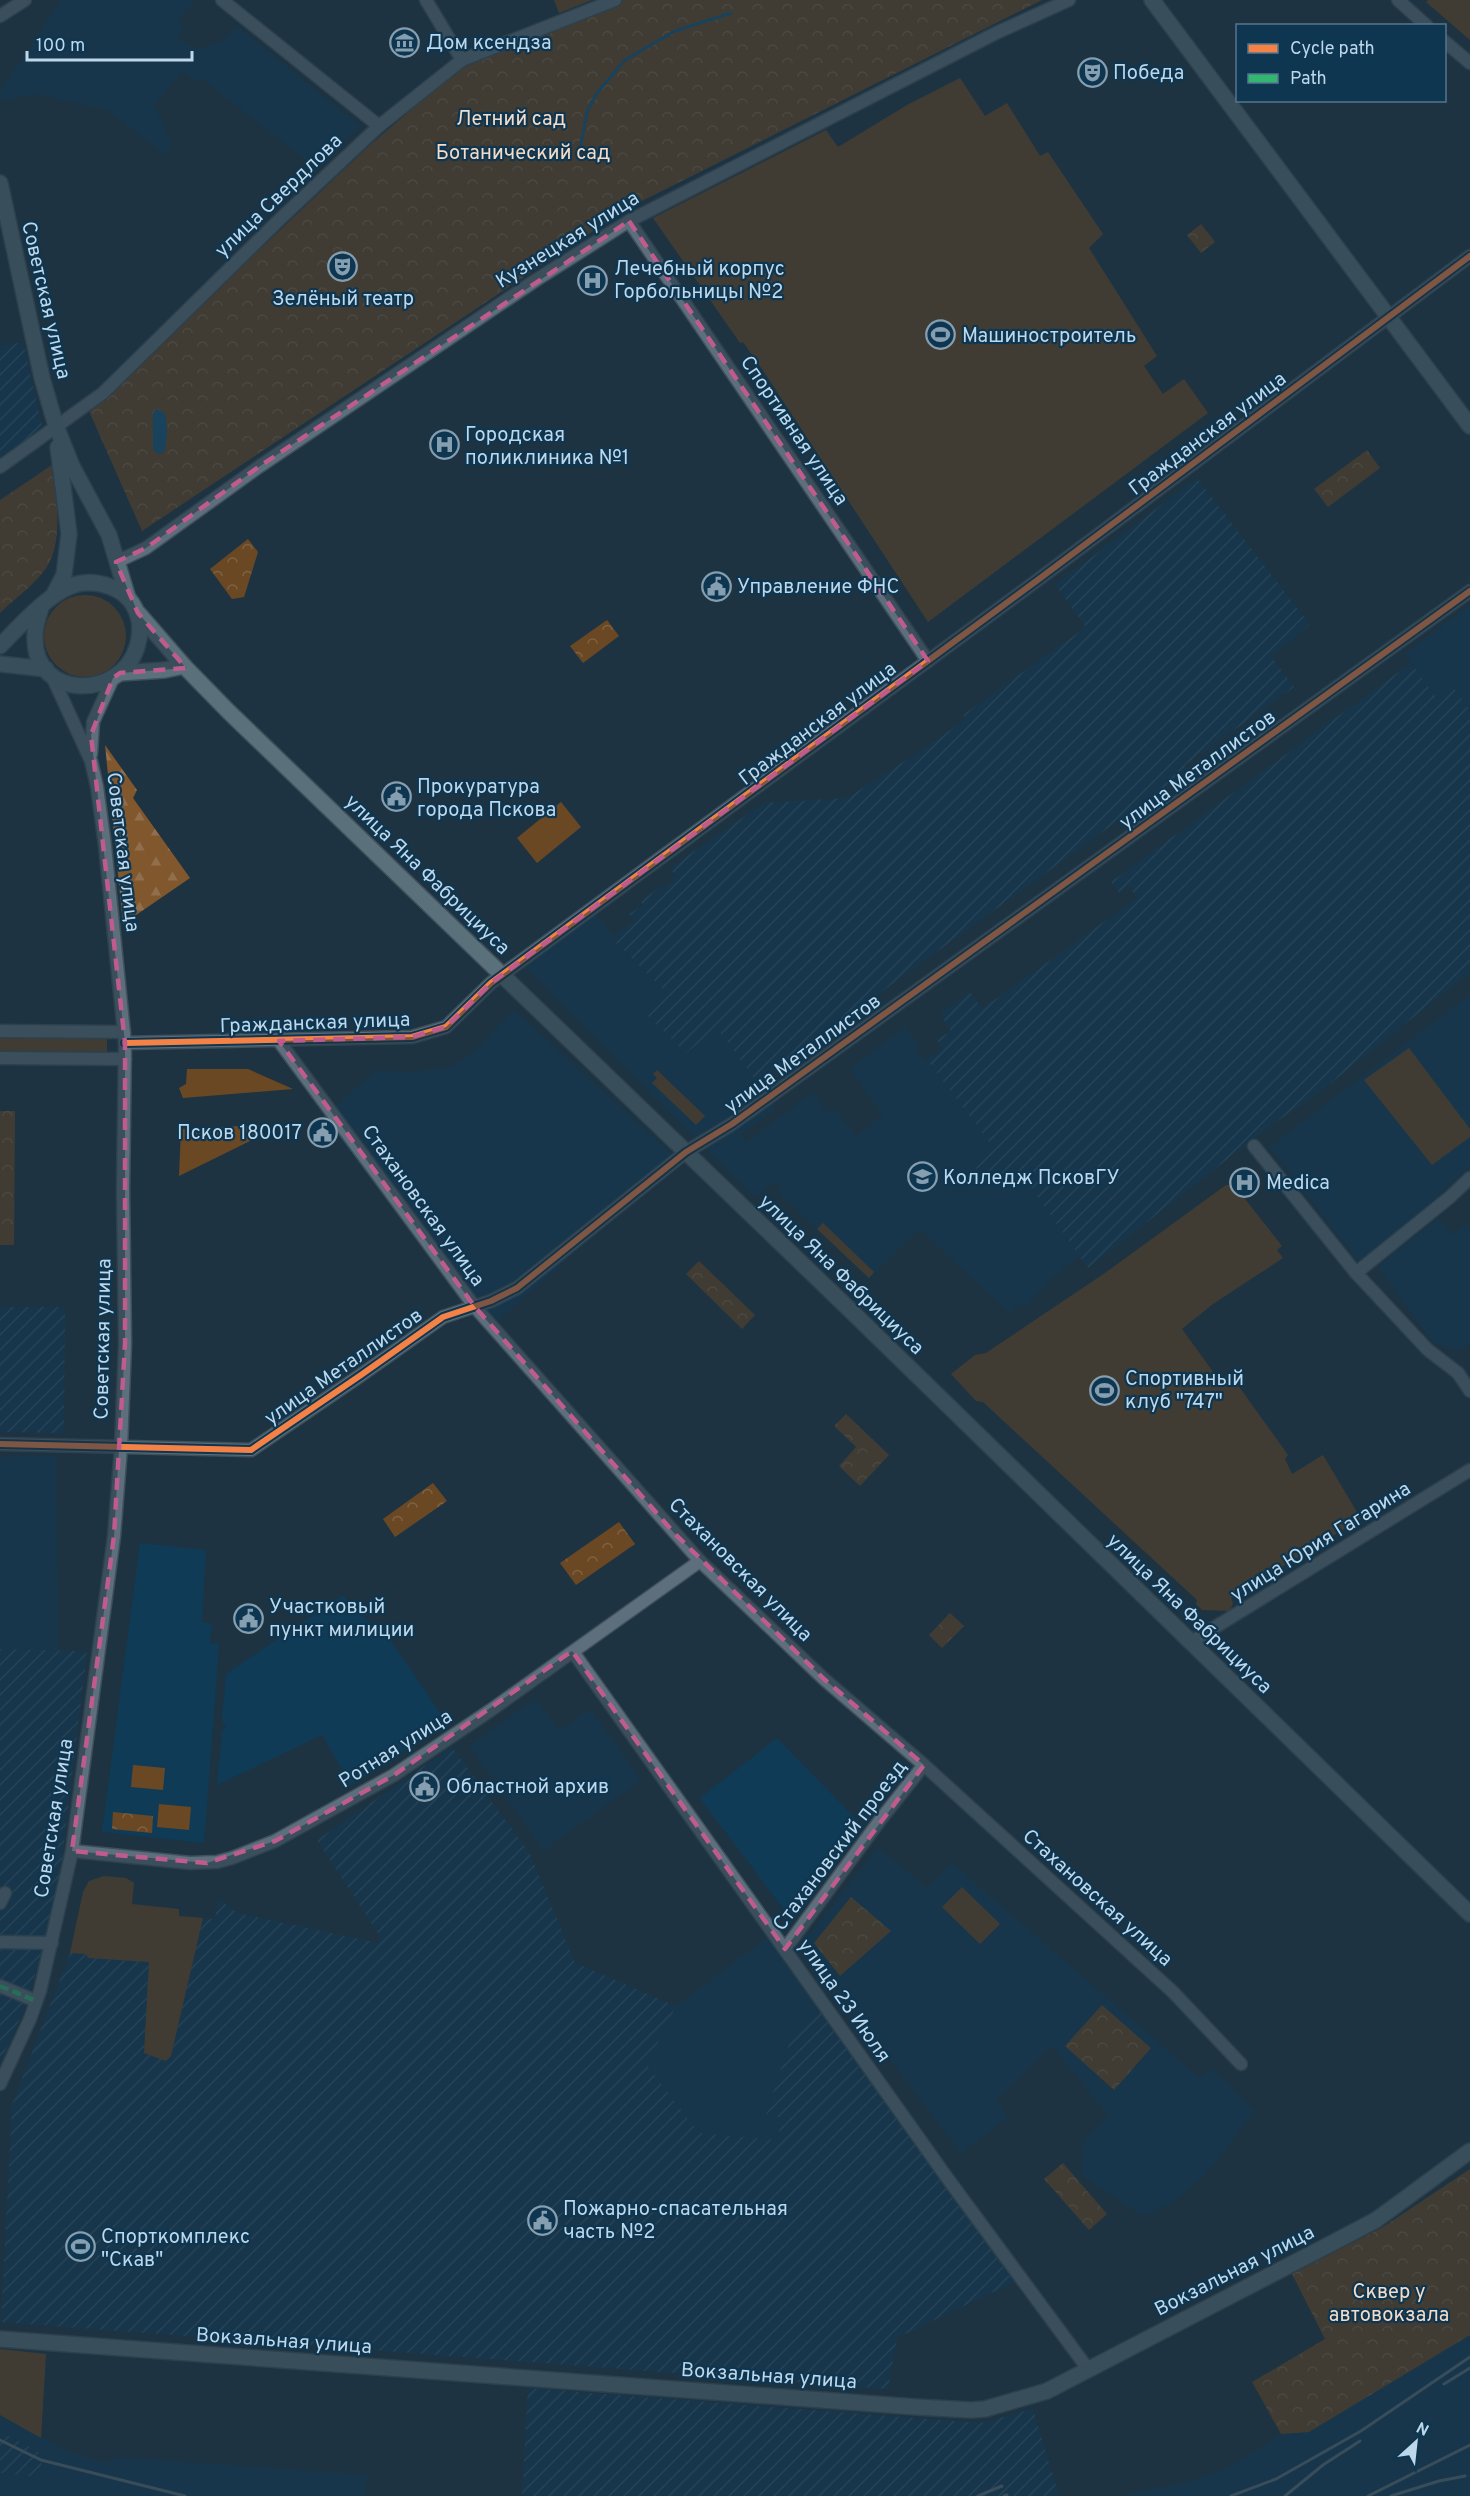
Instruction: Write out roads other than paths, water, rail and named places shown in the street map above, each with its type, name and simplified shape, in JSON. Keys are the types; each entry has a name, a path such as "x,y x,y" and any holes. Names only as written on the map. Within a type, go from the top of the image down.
{"main road":[{"path":"1152,0 1470,426"},
{"name":"Советская улица","path":"0,183 42,378 56,426 72,466 108,535 128,598"},
{"name":"Советская улица","path":"53,596 64,575 69,534 56,426"},
{"path":"0,646 53,596 67,587 90,583 114,588 128,598 138,613 140,639 136,652 116,676"},
{"path":"41,608 34,641 38,656 49,672 62,682 88,687 116,676 184,666"},
{"name":"улица Яна Фабрициуса","path":"138,613 184,666 229,712 686,1152 1470,1914"},
{"path":"0,664 49,672"},
{"name":"Вокзальная улица","path":"0,2339 971,2410 1006,2405 1047,2391 1376,2220 1470,2151"}],"street":[{"path":"0,16 25,0"},
{"path":"222,0 379,126"},
{"path":"426,0 462,60"},
{"name":"улица Свердлова","path":"0,467 103,393 279,220 379,126 462,60 615,0"},
{"name":"Кузнецкая улица","path":"116,562 146,548 260,466 536,280 629,221 996,33 1069,0"},
{"path":"1398,0 1425,24"},
{"path":"1446,43 1470,63"},
{"name":"Спортивная улица","path":"629,221 928,661"},
{"name":"Гражданская улица","path":"0,1030 124,1037 279,1041 412,1037 446,1027 491,983 928,661 1470,256"},
{"name":"улица Металлистов","path":"0,1444 251,1450 362,1376 443,1317 475,1307 517,1287 686,1152 732,1124 1470,591"},
{"name":"Советская улица","path":"0,2084 36,2001 52,1943 72,1851 114,1536 121,1447 125,1344 123,1231 125,1059 105,846 91,761 49,672"},
{"name":"Советская улица","path":"91,761 93,723 116,676"},
{"name":"Стахановская улица","path":"279,1041 475,1307 700,1561 824,1679 924,1765 1173,1992 1241,2064"},
{"path":"0,1058 125,1059"},
{"path":"1254,1146 1356,1273 1428,1350 1458,1373 1470,1391"},
{"path":"1356,1273 1470,1178"},
{"name":"улица Юрия Гагарина","path":"1191,1642 1470,1470"},
{"name":"Ротная улица","path":"72,1851 207,1863 232,1858 275,1841 394,1775 700,1561"},
{"name":"улица 23 Июля","path":"573,1652 948,2179 1088,2369"},
{"name":"Стахановский проезд","path":"785,1949 924,1765"},
{"path":"0,1942 52,1943"},
{"path":"0,1986 36,2001"}],"waterway":[{"path":"580,149 587,112 597,93 625,60 675,31 731,13"}],"railway":[{"path":"1231,2496 1276,2479 1361,2431 1470,2357"},
{"path":"1444,2384 1470,2368"},
{"path":"0,2440 41,2460 185,2496"},
{"path":"1285,2496 1323,2465 1360,2441"},
{"path":"1368,2496 1470,2445"},
{"path":"1391,2496 1439,2481 1465,2476"},
{"path":"978,2496 1002,2486"}],"place":[{"name":"Дом ксендза","path":"405,42"},
{"name":"Победа","path":"1092,72"},
{"name":"Зелёный театр","path":"343,267"},
{"name":"Лечебный корпус Горбольницы №2","path":"593,280"},
{"name":"Машиностроитель","path":"941,335"},
{"name":"Городская поликлиника №1","path":"444,445"},
{"name":"Управление ФНС","path":"716,586"},
{"name":"Прокуратура города Пскова","path":"396,797"},
{"name":"Псков 180017","path":"323,1132"},
{"name":"Колледж ПсковГУ","path":"922,1177"},
{"name":"Medica","path":"1245,1182"},
{"name":"Спортивный клуб \"747\"","path":"1104,1390"},
{"name":"Участковый пункт милиции","path":"248,1618"},
{"name":"Областной архив","path":"425,1786"},
{"name":"Пожарно-спасательная часть №2","path":"542,2220"},
{"name":"Спорткомплекс \"Скав\"","path":"80,2247"}],"park label":[{"name":"Летний сад","path":"511,118"},
{"name":"Ботанический сад","path":"523,152"},
{"name":"Сквер у автовокзала","path":"1389,2302"}]}
